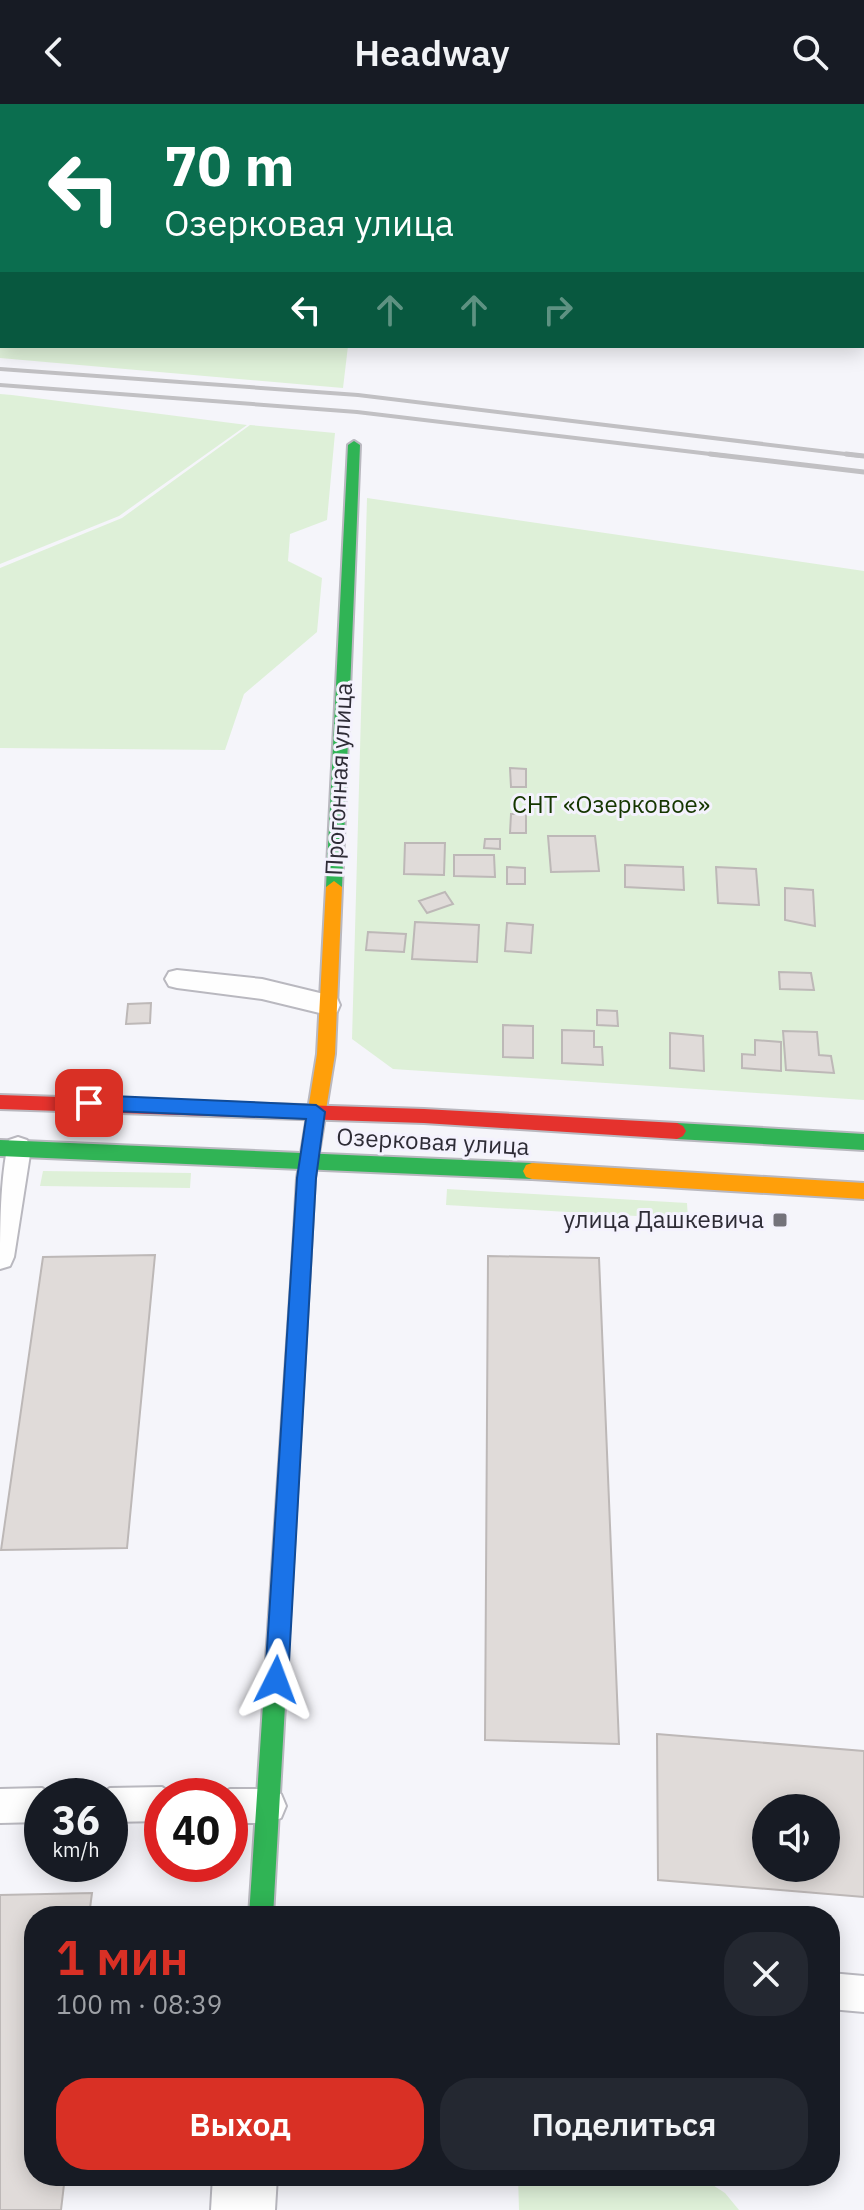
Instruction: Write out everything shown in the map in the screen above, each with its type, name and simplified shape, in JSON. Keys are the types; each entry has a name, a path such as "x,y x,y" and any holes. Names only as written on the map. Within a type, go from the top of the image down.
{"street":[{"name":"Прогонная улица","path":"316,1112 326,1054 354,445"},
{"name":"Озерковая улица","path":"0,1102 316,1112 864,1142"},
{"path":"262,1906 309,1160 316,1112"},
{"name":"Озерковая улица","path":"9,1148 309,1160 864,1191"},
{"path":"243,2210 244,2186"}],"lane":[{"path":"177,979 262,989 328,1005"},
{"path":"0,1257 9,1148"},
{"path":"0,1806 24,1805"},
{"path":"248,1806 269,1806"},
{"path":"840,1992 864,1994"}],"green space":[{"path":"0,348 348,348 343,388 0,358"},
{"path":"0,394 247,425 119,516 0,564"},
{"path":"250,425 335,433 327,520 290,534 288,561 322,578 317,632 244,694 225,750 0,748 0,568 122,518"},
{"name":"СНТ «Озерковое»","path":"367,498 864,571 864,1100 393,1069 352,1039"},
{"path":"43,1171 191,1173 190,1188 40,1186"},
{"path":"447,1189 687,1203 688,1219 446,1205"},
{"path":"518,2186 714,2186 725,2193 739,2210 519,2210"}],"building":[{"path":"510,768 526,769 526,787 511,787"},
{"path":"511,814 526,814 526,833 510,833"},
{"path":"548,836 595,836 599,871 551,872"},
{"path":"485,839 500,839 500,849 484,848"},
{"path":"405,843 445,843 444,875 404,874"},
{"path":"454,855 494,855 495,877 454,876"},
{"path":"625,865 683,867 684,890 625,887"},
{"path":"507,867 525,868 525,884 507,884"},
{"path":"716,867 756,869 759,905 718,903"},
{"path":"785,888 813,890 815,926 785,920"},
{"path":"445,892 453,904 427,913 419,901"},
{"path":"415,922 479,925 477,962 412,959"},
{"path":"507,923 533,925 531,953 505,951"},
{"path":"368,932 406,934 404,952 366,950"},
{"path":"779,972 811,973 814,990 780,989"},
{"path":"151,1003 150,1023 126,1024 128,1004"},
{"path":"597,1010 617,1011 618,1026 597,1025"},
{"path":"503,1025 533,1026 533,1058 503,1057"},
{"path":"562,1030 594,1031 594,1047 602,1047 603,1065 562,1063"},
{"path":"783,1031 817,1032 819,1055 831,1056 834,1073 786,1070"},
{"path":"670,1033 703,1036 704,1071 670,1068"},
{"path":"755,1040 781,1042 781,1071 742,1068 742,1054 755,1055"},
{"path":"155,1255 127,1548 1,1550 43,1257"},
{"path":"488,1256 599,1258 619,1744 485,1740"},
{"path":"657,1734 864,1751 864,1897 658,1880"},
{"path":"92,1893 90,1906 24,1906 24,2186 64,2186 61,2210 0,2210 0,1895"}],"railway":[{"path":"0,369 358,395 862,456"},
{"path":"0,385 357,412 721,455"},
{"path":"710,454 721,455"},
{"path":"846,454 864,456"},
{"path":"721,455 864,472"},
{"path":"721,455 727,456"}],"traffic: fast":[{"path":"334,887 354,445"},
{"path":"677,1131 864,1142"},
{"path":"0,1148 532,1171"},
{"path":"262,1906 301,1268"}],"traffic: slow":[{"path":"301,1268 306,1178 326,1054 334,887"},
{"path":"532,1171 864,1191"}],"traffic: jam":[{"path":"0,1102 424,1116 677,1131"}],"place":[{"name":"улица Дашкевича","path":"780,1220"}],"route":[{"path":"89,1103 316,1112 306,1178 276,1680"}]}
